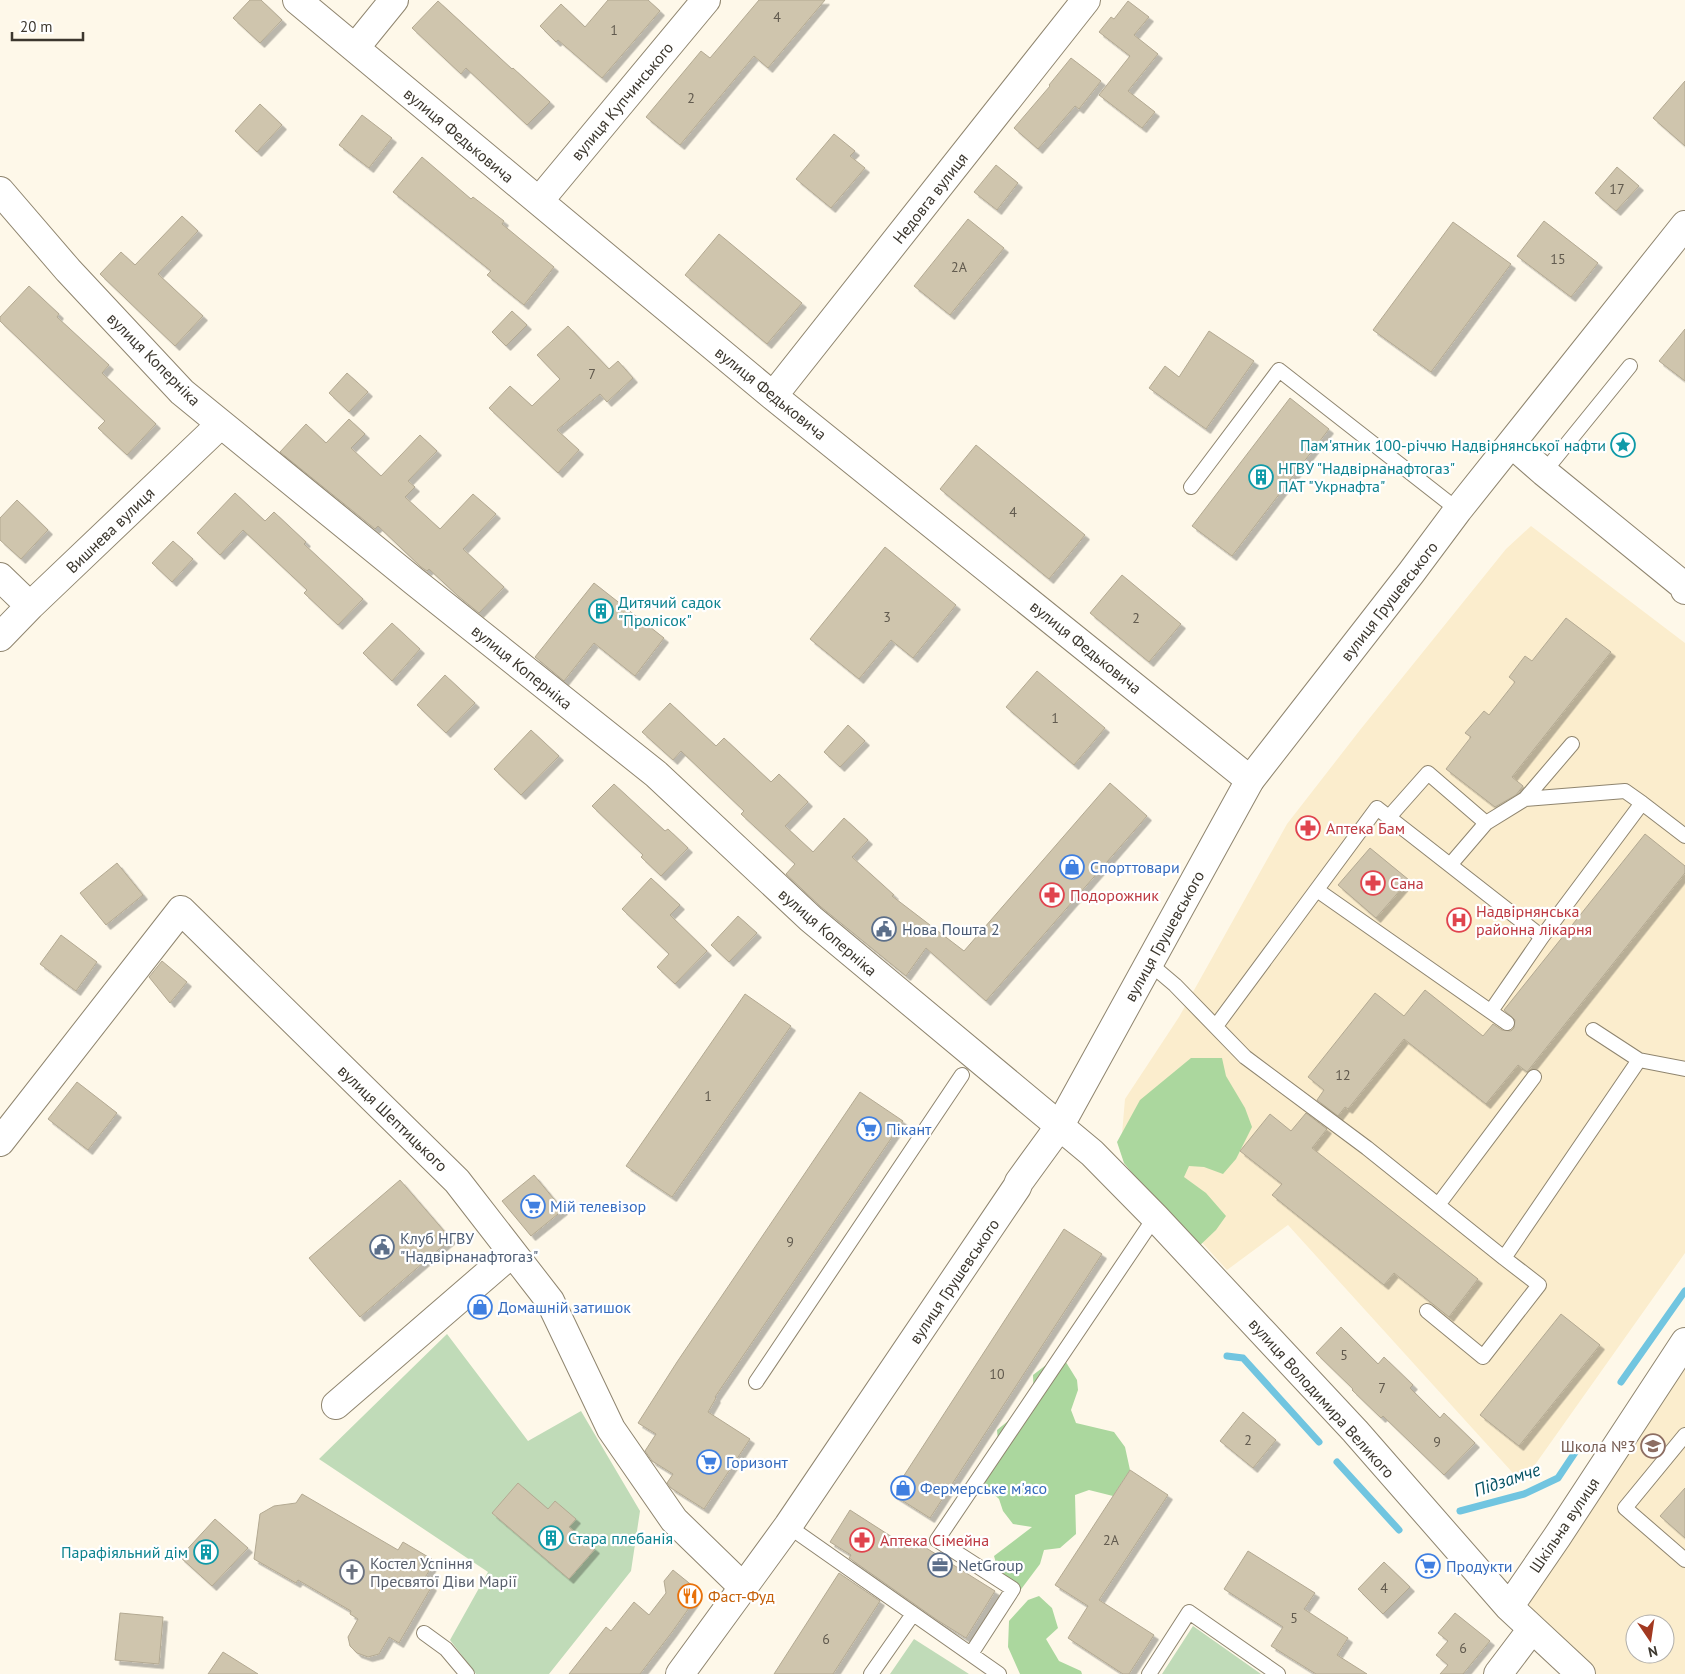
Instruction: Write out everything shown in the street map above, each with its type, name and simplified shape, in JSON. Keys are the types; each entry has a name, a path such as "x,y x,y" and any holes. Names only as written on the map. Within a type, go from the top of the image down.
{"street":[{"name":"вулиця Федьковича","path":"297,0 774,396 1250,780"},
{"path":"355,48 394,0"},
{"name":"вулиця Купчинського","path":"539,201 706,0"},
{"name":"Недовга вулиця","path":"774,396 1086,0"},
{"name":"вулиця Коперніка","path":"0,191 68,270 176,385 220,424 656,774 811,920 1060,1127"},
{"name":"вулиця Грушевського","path":"680,1674 788,1526 1012,1196 1019,1182 1060,1127 1250,780 1411,574 1458,510 1685,225"},
{"name":"Вишнева вулиця","path":"0,637 220,424"},
{"path":"1512,444 1685,587"},
{"path":"0,577 30,606"},
{"name":"вулиця Шептицького","path":"0,1142 181,910 457,1181 550,1301 611,1429 674,1520 744,1588"},
{"name":"вулиця Володимира Великого","path":"1060,1127 1092,1153 1155,1217 1354,1431 1508,1607 1581,1674"},
{"path":"336,1405 512,1253"},
{"name":"Шкільна вулиця","path":"1508,1607 1557,1537 1685,1342"},
{"path":"1498,1674 1532,1629"}],"lane":[{"path":"1544,472 1630,366"},
{"path":"1191,487 1279,370 1458,510"},
{"path":"1450,865 1486,823 1524,799 1572,744"},
{"path":"1389,817 1428,773 1486,823"},
{"path":"1539,782 1559,796"},
{"path":"1524,799 1625,791 1685,836"},
{"path":"1491,1012 1542,938 1642,803"},
{"path":"1216,1026 1378,808 1542,938"},
{"path":"1317,890 1507,1023"},
{"path":"1149,963 1171,981 1245,1057 1367,1148 1539,1285 1483,1357 1427,1311"},
{"path":"1593,1030 1639,1060 1685,1069"},
{"path":"1504,1258 1639,1060"},
{"path":"756,1382 962,1075"},
{"path":"1438,1205 1534,1077"},
{"path":"971,1654 1013,1589 937,1540 1155,1217"},
{"path":"1685,1435 1625,1508 1685,1560"},
{"path":"788,1526 1000,1674"},
{"path":"1149,1674 1189,1612 1278,1674"},
{"path":"871,1674 913,1614"},
{"path":"424,1633 446,1649 467,1674"}],"shaded area":[{"name":"Надвірнянська районна лікарня","path":"1531,526 1685,643 1685,1253 1522,1483 1288,1225 1227,1270 1137,1171 1122,1134 1125,1099 1179,1017 1287,824 1506,549"},
{"name":"Школа №3","path":"1685,1354 1685,1674 1588,1674 1514,1605"}],"green space":[{"path":"1191,1058 1222,1058 1226,1076 1245,1108 1252,1127 1236,1159 1223,1174 1204,1167 1189,1166 1184,1177 1206,1193 1226,1216 1216,1230 1195,1250 1124,1163 1117,1142 1140,1100"},
{"path":"447,1334 528,1441 581,1411 640,1511 631,1571 549,1674 476,1674 450,1640 488,1572 319,1459"},
{"path":"1064,1359 1077,1380 1078,1390 1071,1410 1076,1423 1114,1432 1125,1447 1130,1470 1113,1496 1089,1490 1075,1495 1076,1534 1060,1548 1044,1550 1040,1564 1016,1596 1003,1587 994,1556 1032,1527 1013,1524 1003,1511 999,1499 982,1483 999,1451 997,1430 1034,1400 1033,1375 1046,1365"},
{"path":"1039,1596 1052,1608 1058,1628 1046,1639 1059,1661 1081,1671 1082,1674 1020,1674 1008,1647 1009,1621 1028,1600"},
{"path":"1193,1626 1261,1674 1162,1674"},
{"path":"914,1639 969,1674 890,1674"}],"building":[{"path":"250,0 261,0 282,20 260,43 233,18"},
{"path":"608,0 648,0 660,11 602,78 558,40 556,42 540,26 561,4 585,27"},
{"path":"759,0 825,0 768,68 754,56 680,145 646,117 701,51 710,58"},
{"path":"438,1 550,102 527,125 466,68 461,74 412,28"},
{"path":"1128,1 1149,17 1134,35 1158,54 1128,91 1155,112 1142,128 1099,95 1130,56 1099,32 1111,17 1114,19"},
{"path":"1071,58 1101,81 1079,109 1075,106 1038,149 1014,128"},
{"path":"1685,81 1685,146 1653,118"},
{"path":"260,104 282,125 257,152 235,131"},
{"path":"362,115 392,138 369,168 339,145"},
{"path":"834,134 855,151 850,156 865,168 831,208 796,179"},
{"path":"422,157 471,199 473,197 504,221 502,224 554,267 524,305 487,275 491,271 393,192"},
{"path":"996,165 1018,183 997,210 974,192"},
{"path":"1617,167 1639,186 1616,211 1595,193"},
{"path":"182,216 198,231 158,274 203,316 175,346 100,274 121,252 135,265"},
{"path":"968,219 1004,248 950,315 914,286"},
{"path":"1544,221 1598,263 1571,297 1517,256"},
{"path":"1453,222 1511,264 1431,372 1373,330"},
{"path":"719,234 802,303 767,344 685,275"},
{"path":"29,286 59,314 57,317 109,365 102,373 156,424 127,455 98,428 105,421 0,321 0,317"},
{"path":"512,311 527,325 506,346 492,332"},
{"path":"568,326 609,369 618,361 633,378 607,402 600,394 557,430 579,450 558,473 489,408 510,386 532,406 560,379 537,355"},
{"path":"1685,329 1685,381 1659,361"},
{"path":"1209,331 1254,361 1206,429 1149,388 1165,366 1179,377"},
{"path":"347,373 368,392 349,412 329,393"},
{"name":"НГВУ \"Надвірнанафтогаз\" ПАТ \"Укрнафта\"","path":"1290,398 1329,429 1232,556 1192,526"},
{"path":"349,419 365,434 351,448 381,476 420,435 437,451 408,481 415,487 405,497 440,529 473,494 496,514 463,549 504,587 479,613 429,569 427,571 421,567 378,526 375,529 280,452 306,424 326,443"},
{"path":"976,445 1085,535 1049,579 940,489"},
{"path":"235,493 265,521 274,512 306,542 304,544 363,599 338,625 304,593 307,590 243,530 220,555 197,533"},
{"path":"17,500 48,530 21,559 0,540 0,518"},
{"path":"173,541 193,559 172,582 152,563"},
{"path":"885,547 956,605 913,658 891,640 859,679 810,639"},
{"path":"1122,575 1181,624 1149,662 1090,613"},
{"name":"Дитячий садок \"Пролісок\"","path":"594,583 664,638 635,676 594,643 564,681 535,657"},
{"path":"1566,618 1611,652 1512,777 1523,786 1516,795 1495,807 1446,769 1471,737 1465,733 1484,711 1489,715 1515,682 1509,677 1525,656 1532,661"},
{"path":"392,623 420,649 392,681 363,653"},
{"path":"1037,671 1105,728 1074,765 1006,707"},
{"path":"445,675 475,703 446,733 417,705"},
{"path":"670,703 716,746 724,738 771,782 779,774 808,802 785,826 813,852 844,818 868,840 852,857 894,895 892,896 964,951 1110,783 1147,816 986,1001 926,948 906,976 821,907 786,874 795,864 741,814 744,811 681,751 673,760 642,732"},
{"path":"848,725 865,741 840,767 824,752"},
{"path":"531,730 559,756 521,795 494,769"},
{"path":"614,784 665,831 668,829 688,848 661,876 641,857 643,855 592,806"},
{"path":"1645,834 1685,866 1685,873 1527,1072 1518,1065 1486,1104 1404,1039 1348,1109 1345,1107 1338,1116 1317,1100 1324,1090 1308,1077 1375,993 1404,1016 1425,990 1483,1036 1493,1024 1502,1030 1511,1031 1514,1028 1515,1020 1504,1010"},
{"name":"Сана","path":"1370,848 1409,880 1376,918 1338,885"},
{"path":"117,863 143,895 106,925 80,893"},
{"path":"651,878 680,905 670,915 707,951 675,984 657,967 669,954 622,909"},
{"path":"738,916 757,933 729,962 711,945"},
{"path":"61,935 97,962 76,991 40,964"},
{"path":"162,961 187,982 170,1003 149,977"},
{"path":"745,994 791,1026 672,1197 626,1166"},
{"path":"77,1082 117,1113 88,1150 48,1119"},
{"path":"860,1092 903,1121 715,1397 708,1412 750,1439 704,1509 671,1488 667,1483 673,1474 652,1461 645,1451 656,1434 638,1423 677,1362"},
{"path":"1306,1113 1327,1129 1312,1148 1478,1279 1449,1317 1394,1273 1384,1285 1272,1195 1282,1184 1240,1151 1270,1114 1291,1131"},
{"name":"Мій телевізор","path":"534,1175 563,1210 531,1236 502,1201"},
{"path":"400,1180 451,1239 360,1317 309,1258"},
{"path":"1064,1229 1102,1254 930,1518 892,1494"},
{"path":"1561,1314 1600,1345 1519,1446 1480,1415"},
{"path":"1341,1327 1378,1364 1384,1357 1413,1385 1410,1388 1440,1418 1444,1413 1475,1443 1444,1475 1383,1416 1381,1418 1316,1353"},
{"path":"1243,1412 1276,1440 1253,1468 1220,1441"},
{"path":"1130,1470 1168,1495 1099,1600 1154,1635 1129,1674 1123,1674 1068,1638 1088,1606 1055,1585"},
{"name":"Стара плебанія","path":"518,1483 548,1509 555,1501 576,1519 569,1527 595,1549 569,1579 492,1513"},
{"path":"1685,1488 1685,1538 1660,1516"},
{"name":"Костел Успіння Пресвятої Діви Марії","path":"302,1494 398,1550 403,1542 435,1561 423,1581 432,1586 399,1643 389,1637 379,1654 368,1657 357,1653 350,1646 348,1637 358,1619 350,1614 351,1611 298,1580 296,1583 254,1559 260,1514 274,1506 296,1503"},
{"path":"850,1510 903,1544 907,1536 995,1591 966,1638 937,1620 849,1558 851,1555 830,1542"},
{"name":"Парафіяльний дім","path":"215,1519 248,1548 212,1586 180,1557"},
{"path":"1248,1551 1315,1593 1304,1609 1348,1638 1337,1655 1367,1674 1316,1674 1271,1646 1283,1627 1224,1589"},
{"path":"1384,1562 1410,1587 1383,1614 1358,1589"},
{"path":"673,1570 694,1587 697,1595 640,1674 569,1674 606,1627 611,1631 634,1602 649,1615 666,1593 664,1581"},
{"path":"839,1573 880,1601 833,1674 774,1674"},
{"path":"120,1613 163,1617 159,1664 115,1660"},
{"path":"1455,1613 1490,1641 1463,1674 1440,1674 1448,1665 1436,1655 1448,1641 1438,1633"},
{"path":"223,1652 258,1674 208,1674"}],"waterway":[{"name":"Підзамче","path":"1621,1382 1685,1291"},
{"name":"Підзамче","path":"1227,1356 1243,1358 1319,1442"},
{"name":"Підзамче","path":"1460,1511 1524,1494 1558,1478 1578,1448"},
{"name":"Підзамче","path":"1337,1462 1399,1530"}],"place":[{"name":"Пам'ятник 100-річчю Надвірнянської нафти","path":"1623,445"},
{"name":"НГВУ \"Надвірнанафтогаз\" ПАТ \"Укрнафта\"","path":"1261,477"},
{"name":"Дитячий садок \"Пролісок\"","path":"601,611"},
{"name":"Аптека Бам","path":"1308,828"},
{"name":"Спорттовари","path":"1072,867"},
{"name":"Сана","path":"1373,883"},
{"name":"Подорожник","path":"1052,895"},
{"name":"Надвірнянська районна лікарня","path":"1459,920"},
{"name":"Нова Пошта 2","path":"884,929"},
{"name":"Пікант","path":"869,1129"},
{"name":"Мій телевізор","path":"533,1206"},
{"name":"Клуб НГВУ \"Надвірнанафтогаз\"","path":"382,1247"},
{"name":"Домашній затишок","path":"480,1307"},
{"name":"Школа №3","path":"1653,1446"},
{"name":"Горизонт","path":"709,1462"},
{"name":"Фермерське м'ясо","path":"903,1488"},
{"name":"Стара плебанія","path":"551,1538"},
{"name":"Аптека Сімейна","path":"862,1540"},
{"name":"Парафіяльний дім","path":"206,1552"},
{"name":"NetGroup","path":"940,1565"},
{"name":"Продукти","path":"1428,1566"},
{"name":"Костел Успіння Пресвятої Діви Марії","path":"352,1572"},
{"name":"Фаст-Фуд","path":"690,1596"}]}
